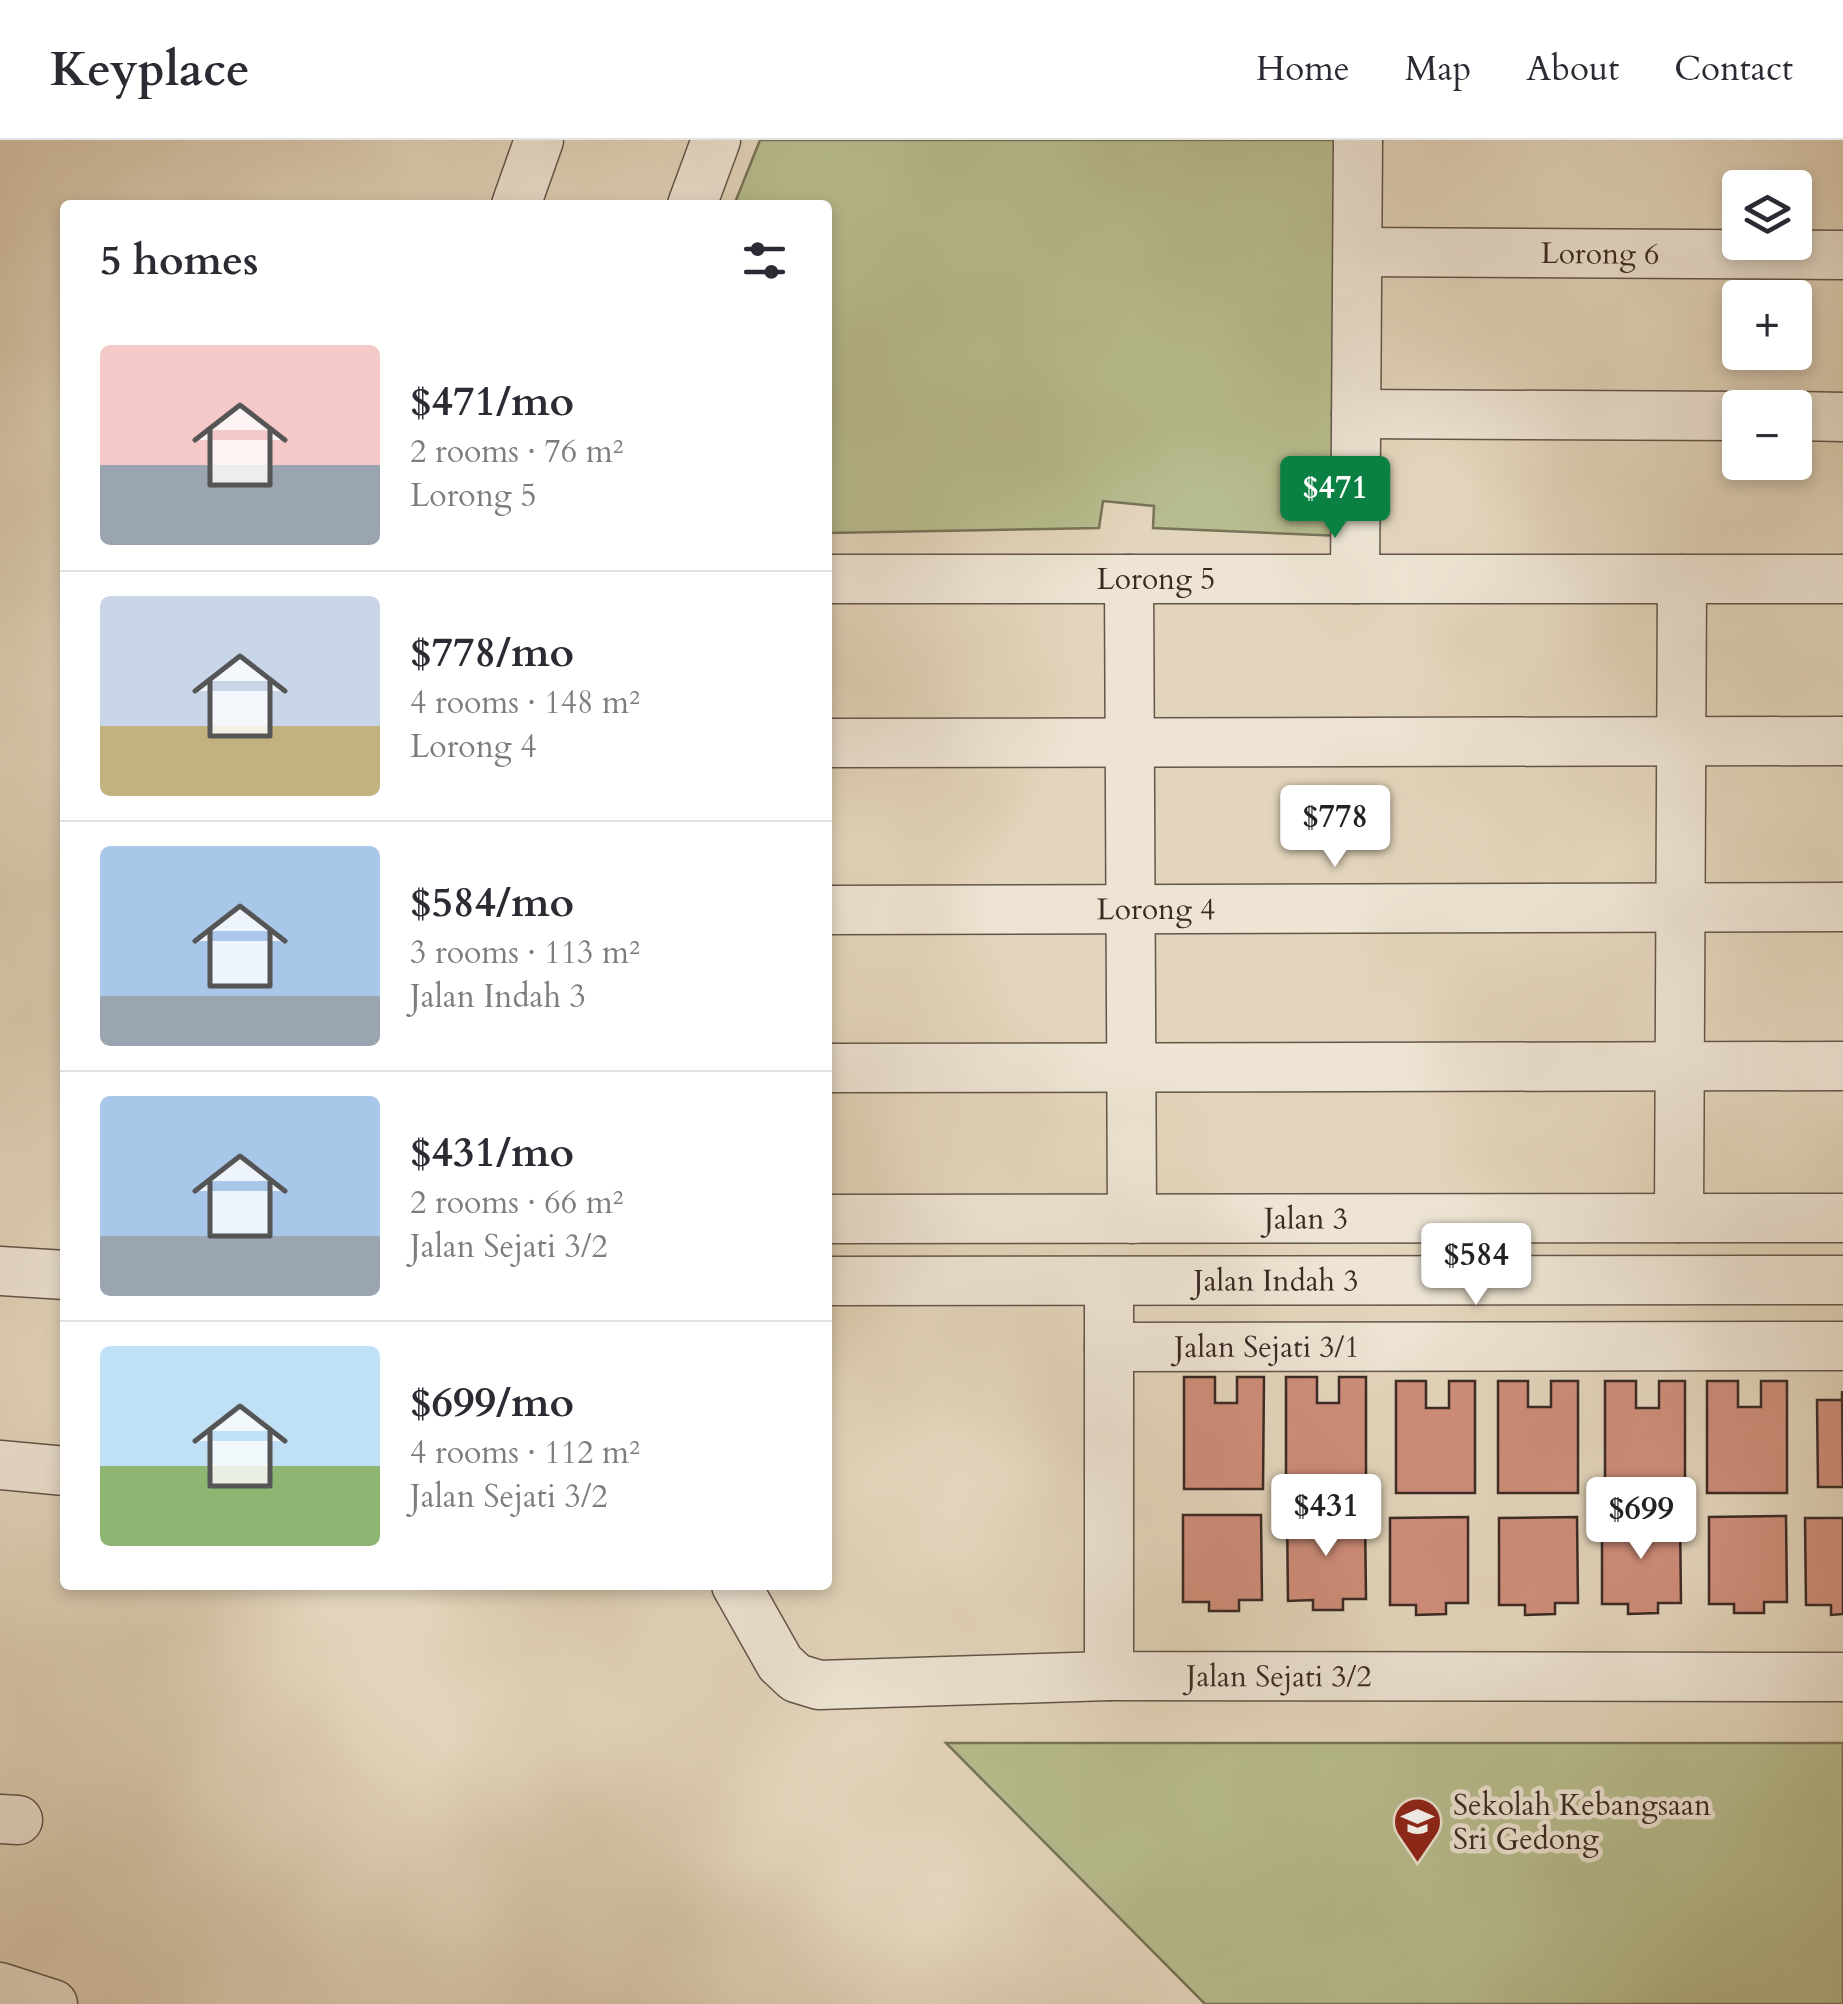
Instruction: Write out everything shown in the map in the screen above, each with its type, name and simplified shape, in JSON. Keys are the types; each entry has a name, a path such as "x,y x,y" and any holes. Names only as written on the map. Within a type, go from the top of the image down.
{"street":[{"path":"518,200 539,140"},
{"path":"694,200 716,140"},
{"path":"1355,579 1358,140"},
{"name":"Lorong 6","path":"1358,252 1843,255"},
{"path":"1356,414 1722,416"},
{"path":"1812,416 1843,416"},
{"name":"Lorong 5","path":"832,579 1843,579"},
{"path":"1129,579 1132,1219"},
{"path":"1680,1218 1682,579"},
{"path":"832,743 1843,741"},
{"name":"Lorong 4","path":"832,910 1843,908"},
{"path":"832,1068 1843,1066"},
{"name":"Jalan 3","path":"832,1219 1843,1218"},
{"path":"0,1271 60,1275"},
{"name":"Jalan Indah 3","path":"832,1281 1843,1280"},
{"path":"1109,1281 1109,1676"},
{"name":"Jalan Sejati 3/1","path":"1109,1346 1843,1346"},
{"path":"0,1465 60,1471"},
{"name":"Jalan Sejati 3/2","path":"739,1590 780,1663 796,1678 819,1685 1109,1676 1843,1677"},
{"path":"0,1987 53,2004"}],"green space":[{"path":"760,140 1346,140 1341,536 1153,528 1154,506 1103,501 1099,528 832,533 832,200 736,200"},
{"name":"Sekolah Kebangsaan Sri Gedong","path":"946,1743 1843,1743 1843,2004 1205,2004"}],"building":[{"path":"1184,1377 1215,1377 1215,1403 1237,1403 1237,1377 1264,1377 1263,1489 1184,1489"},
{"path":"1286,1377 1317,1377 1317,1403 1339,1403 1339,1377 1366,1377 1366,1489 1286,1489"},
{"path":"1396,1381 1426,1381 1426,1408 1449,1408 1449,1381 1475,1381 1475,1493 1396,1493"},
{"path":"1498,1381 1528,1381 1528,1407 1551,1407 1551,1381 1578,1381 1578,1493 1498,1493"},
{"path":"1605,1381 1636,1381 1636,1408 1659,1408 1659,1381 1685,1381 1685,1493 1605,1493"},
{"path":"1707,1381 1738,1381 1738,1407 1761,1407 1761,1381 1787,1381 1787,1493 1707,1493"},
{"path":"1842,1391 1843,1487 1818,1487 1817,1400 1842,1400"},
{"path":"1365,1513 1366,1599 1343,1599 1343,1610 1313,1610 1313,1600 1288,1601 1287,1514"},
{"path":"1183,1515 1261,1515 1262,1600 1239,1600 1239,1611 1209,1611 1209,1602 1183,1602"},
{"path":"1786,1516 1787,1602 1764,1602 1764,1613 1734,1613 1734,1604 1709,1604 1709,1517"},
{"path":"1468,1517 1468,1603 1446,1603 1446,1614 1416,1615 1416,1605 1390,1605 1390,1518"},
{"path":"1577,1517 1578,1603 1555,1603 1555,1614 1525,1615 1525,1605 1499,1605 1499,1518"},
{"path":"1602,1517 1680,1517 1681,1603 1658,1603 1658,1613 1628,1614 1628,1604 1602,1604"},
{"path":"1805,1518 1843,1518 1843,1614 1831,1615 1831,1605 1806,1605"}],"place":[{"name":"Sekolah Kebangsaan Sri Gedong","path":"1418,1864"}]}
